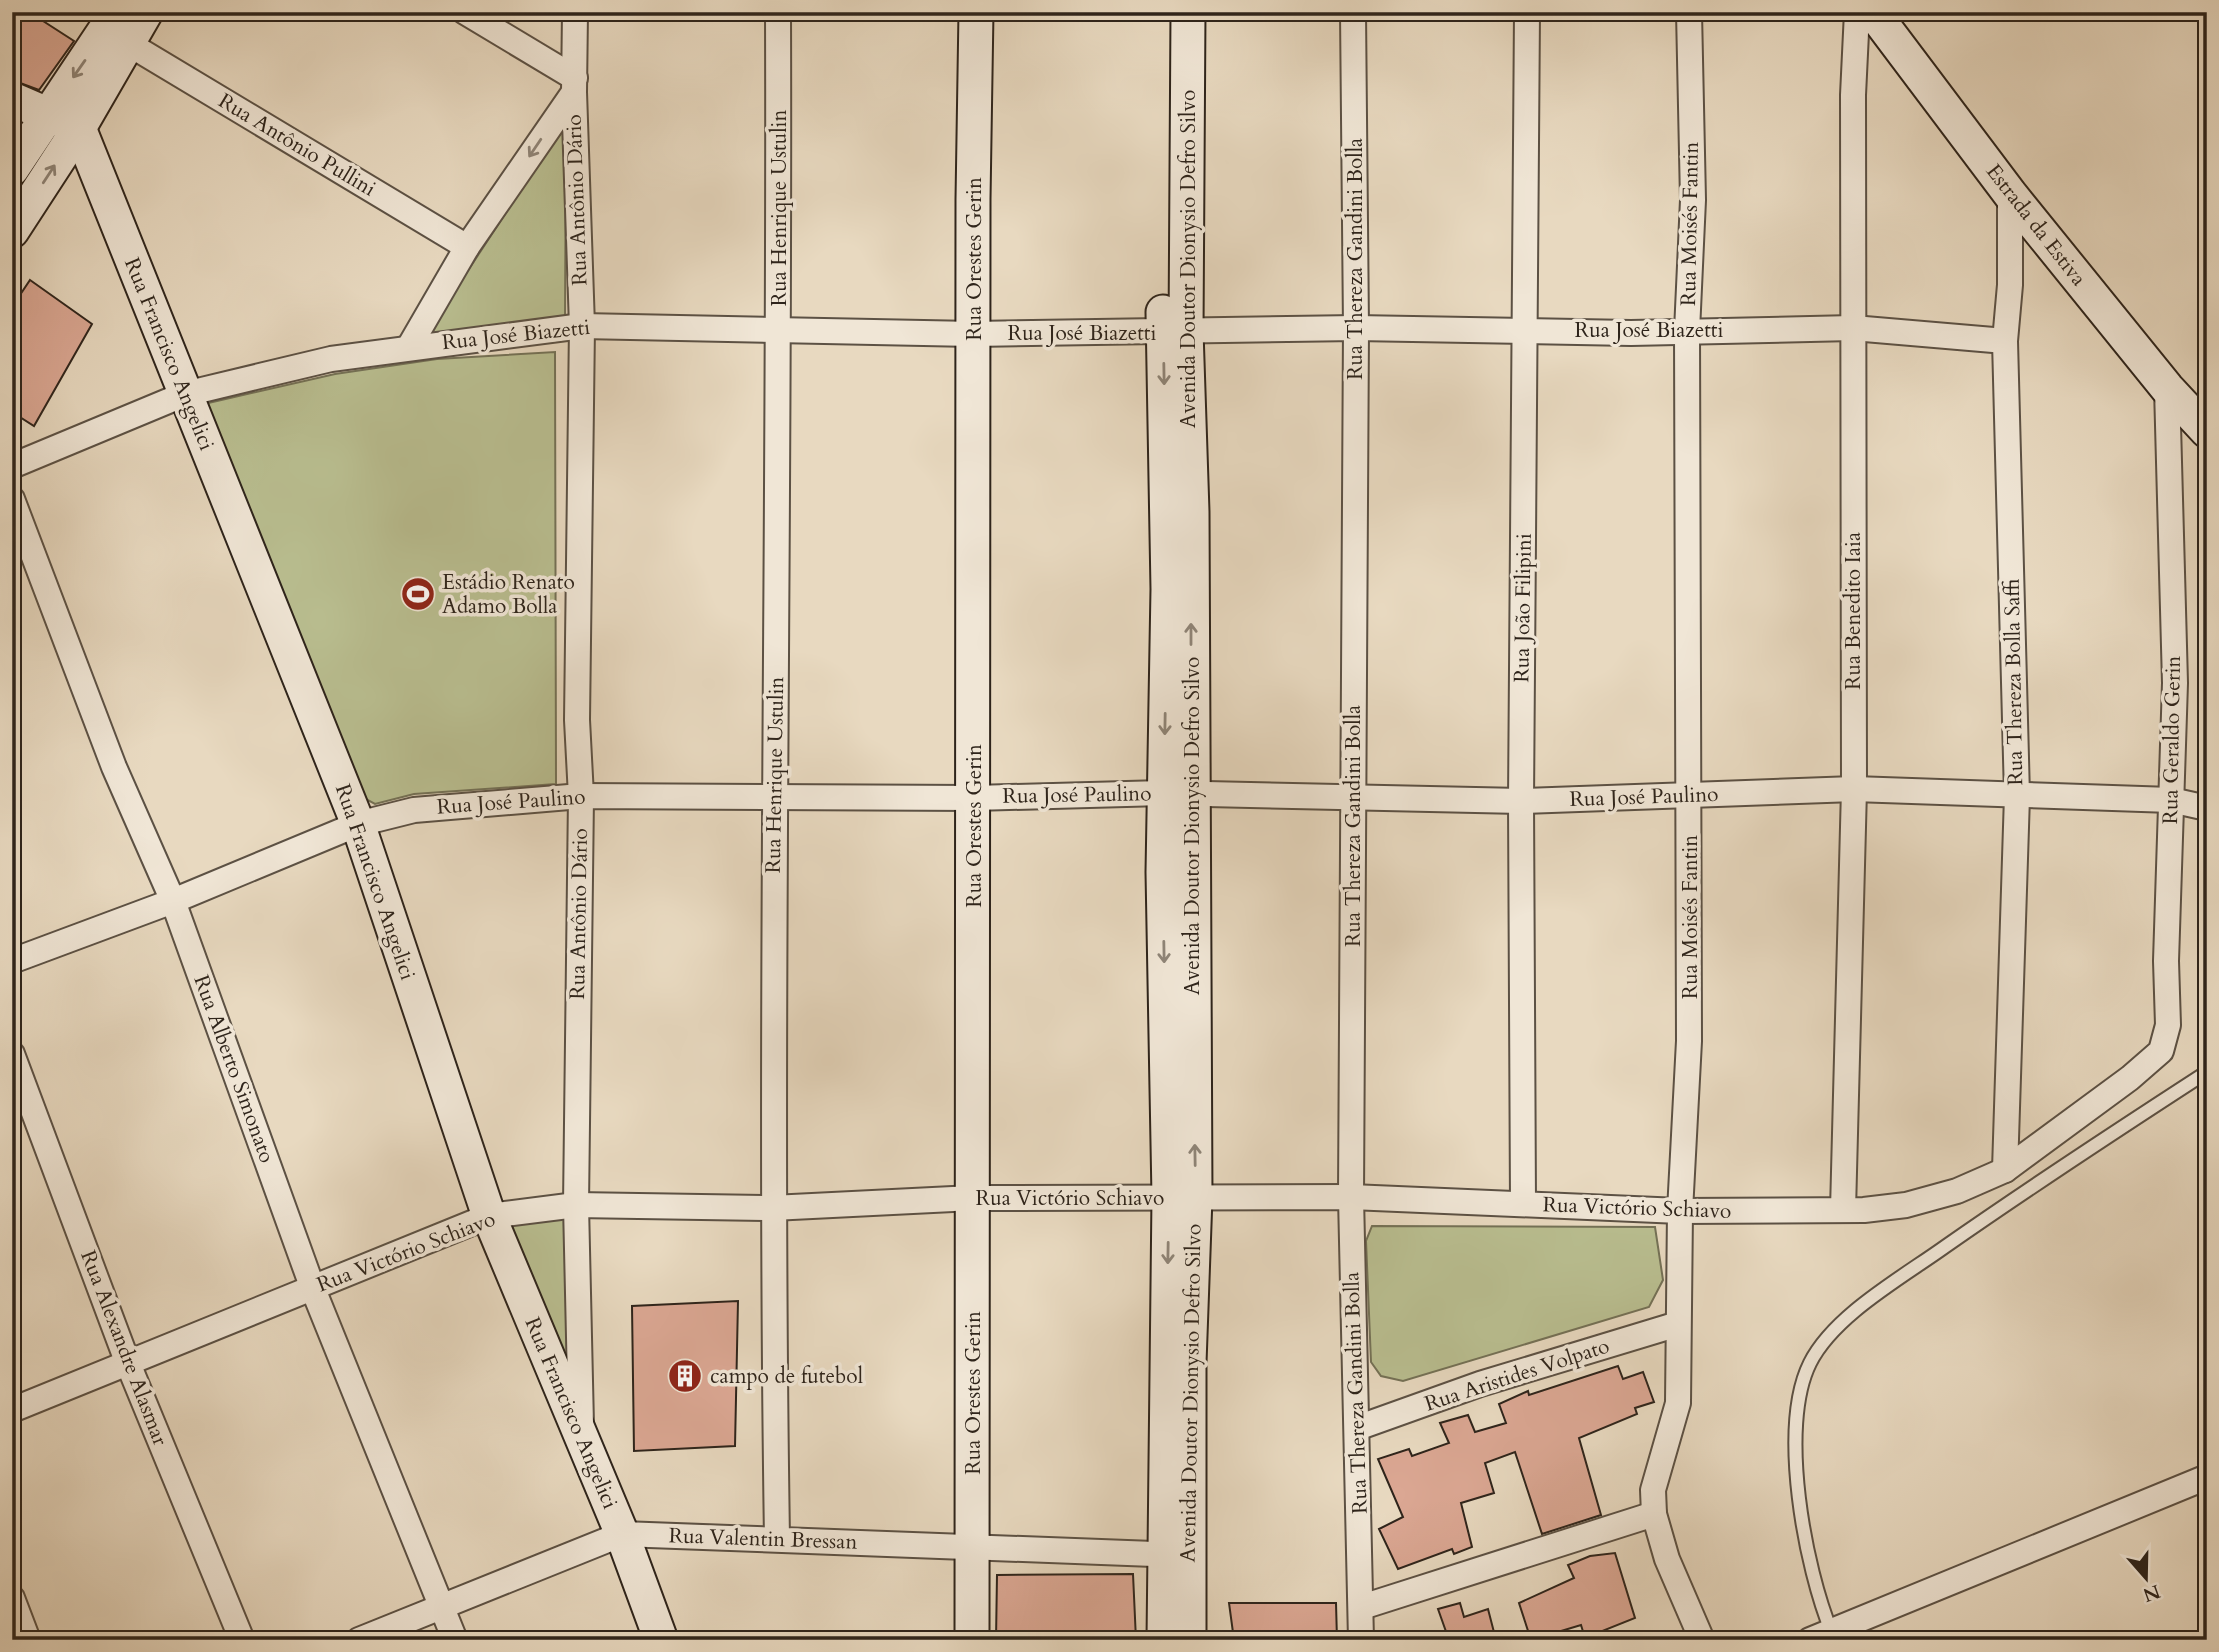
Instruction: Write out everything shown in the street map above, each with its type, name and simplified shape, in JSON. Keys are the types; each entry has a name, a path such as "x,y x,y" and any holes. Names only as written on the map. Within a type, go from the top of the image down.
{"street":[{"path":"12,169 48,113 117,28 146,12"},
{"path":"409,347 467,247 574,85 465,12"},
{"name":"Rua Antônio Dário","path":"575,12 574,85 582,326 577,720 581,796 576,1205 581,1437"},
{"name":"Rua Henrique Ustulin","path":"777,1539 772,1208 779,331 778,12"},
{"name":"Rua Orestes Gerin","path":"972,1640 973,334 976,12"},
{"name":"Avenida Doutor Dionysio Defro Silvo","path":"1164,1640 1176,1555 1189,1363 1182,1197 1192,854 1179,794 1192,512 1174,332 1166,12"},
{"name":"Avenida Doutor Dionysio Defro Silvo","path":"1174,332 1188,12"},
{"name":"Rua Thereza Gandini Bolla","path":"1353,12 1356,328 1351,1197 1361,1640"},
{"name":"Rua João Filipini","path":"1523,1203 1521,801 1527,12"},
{"name":"Rua Moisés Fantin","path":"1689,12 1693,200 1687,331 1691,796 1689,1041 1681,1211 1678,1403 1653,1490 1654,1514 1667,1559 1702,1640"},
{"name":"Rua Benedito Iaia","path":"1843,1210 1854,789 1853,95 1857,12"},
{"name":"Estrada da Estiva","path":"1873,12 2010,194 2167,388 2207,431"},
{"path":"12,231 79,128 117,28"},
{"name":"Rua Antônio Pullini","path":"117,28 467,247"},
{"path":"12,99 79,128"},
{"name":"Rua Francisco Angelici","path":"79,128 358,824 489,1216 622,1534 661,1640"},
{"name":"Rua Thereza Bolla Saffi","path":"2010,194 2010,285 2005,341 2017,796 2014,1181"},
{"name":"Rua José Biazetti","path":"12,466 186,394 331,359 582,326 973,334 1356,328 1631,333 1853,328 2005,341"},
{"name":"Rua Geraldo Gerin","path":"2130,1078 2161,1051 2168,1024 2163,795 2175,683 2167,388"},
{"name":"Rua Alberto Simonato","path":"12,499 114,767 173,901 313,1289 455,1640"},
{"name":"Rua José Paulino","path":"12,961 173,901 358,824 414,810 581,796 974,797 1179,794 1521,801 1854,789 2017,796 2163,795"},
{"path":"2163,795 2207,793"},
{"path":"2163,795 2207,808"},
{"name":"Rua Alexandre Alasmar","path":"12,1054 127,1361 242,1640"},
{"name":"Rua Victório Schiavo","path":"12,1410 489,1216 576,1205 772,1208 973,1198 1351,1197 1681,1211 1843,1210 1906,1205 1957,1191 2014,1181 2130,1078"},
{"name":"Rua Aristides Volpato","path":"1357,1428 1480,1384 1678,1324"},
{"path":"1827,1637 2207,1477"},
{"path":"1362,1607 1654,1514"},
{"name":"Rua Valentin Bressan","path":"359,1640 622,1534 1176,1555"},
{"name":"Avenida Doutor Dionysio Defro Silvo","path":"1176,1555 1189,1640"},
{"path":"12,1598 28,1640"}],"lane":[{"path":"1827,1637 1808,1550 1794,1456 1801,1384 1811,1360 1851,1313 2014,1181 2207,1072"}],"green space":[{"path":"566,121 565,322 427,333"},
{"name":"Estádio Renato Adamo Bolla","path":"555,352 556,784 414,794 375,804 362,797 204,404 335,374 437,359"},
{"path":"567,1209 575,1413 493,1221"},
{"path":"1372,1226 1655,1227 1663,1280 1649,1307 1403,1381 1381,1376 1371,1362 1366,1241"}],"building":[{"path":"12,12 29,12 74,41 39,90 12,80"},
{"path":"30,280 92,324 34,426 12,412 12,307"},
{"name":"campo de futebol","path":"738,1301 735,1446 634,1451 632,1306"},
{"path":"1618,1366 1623,1379 1643,1372 1654,1402 1635,1408 1637,1414 1579,1438 1601,1515 1542,1534 1515,1452 1485,1463 1494,1493 1461,1503 1472,1547 1454,1554 1452,1549 1398,1569 1379,1529 1403,1517 1378,1459 1409,1449 1412,1456 1449,1443 1440,1423 1468,1415 1475,1432 1506,1423 1499,1404 1528,1391 1529,1395"},
{"path":"1615,1553 1635,1618 1585,1638 1581,1625 1531,1640 1519,1603 1574,1578 1568,1565 1590,1556"},
{"path":"1133,1574 1136,1640 996,1640 997,1575"},
{"path":"1229,1603 1336,1603 1337,1640 1234,1640"},
{"path":"1460,1603 1464,1617 1488,1609 1496,1640 1449,1640 1438,1609"}],"place":[{"name":"Estádio Renato Adamo Bolla","path":"418,594"},
{"name":"campo de futebol","path":"685,1376"}]}
